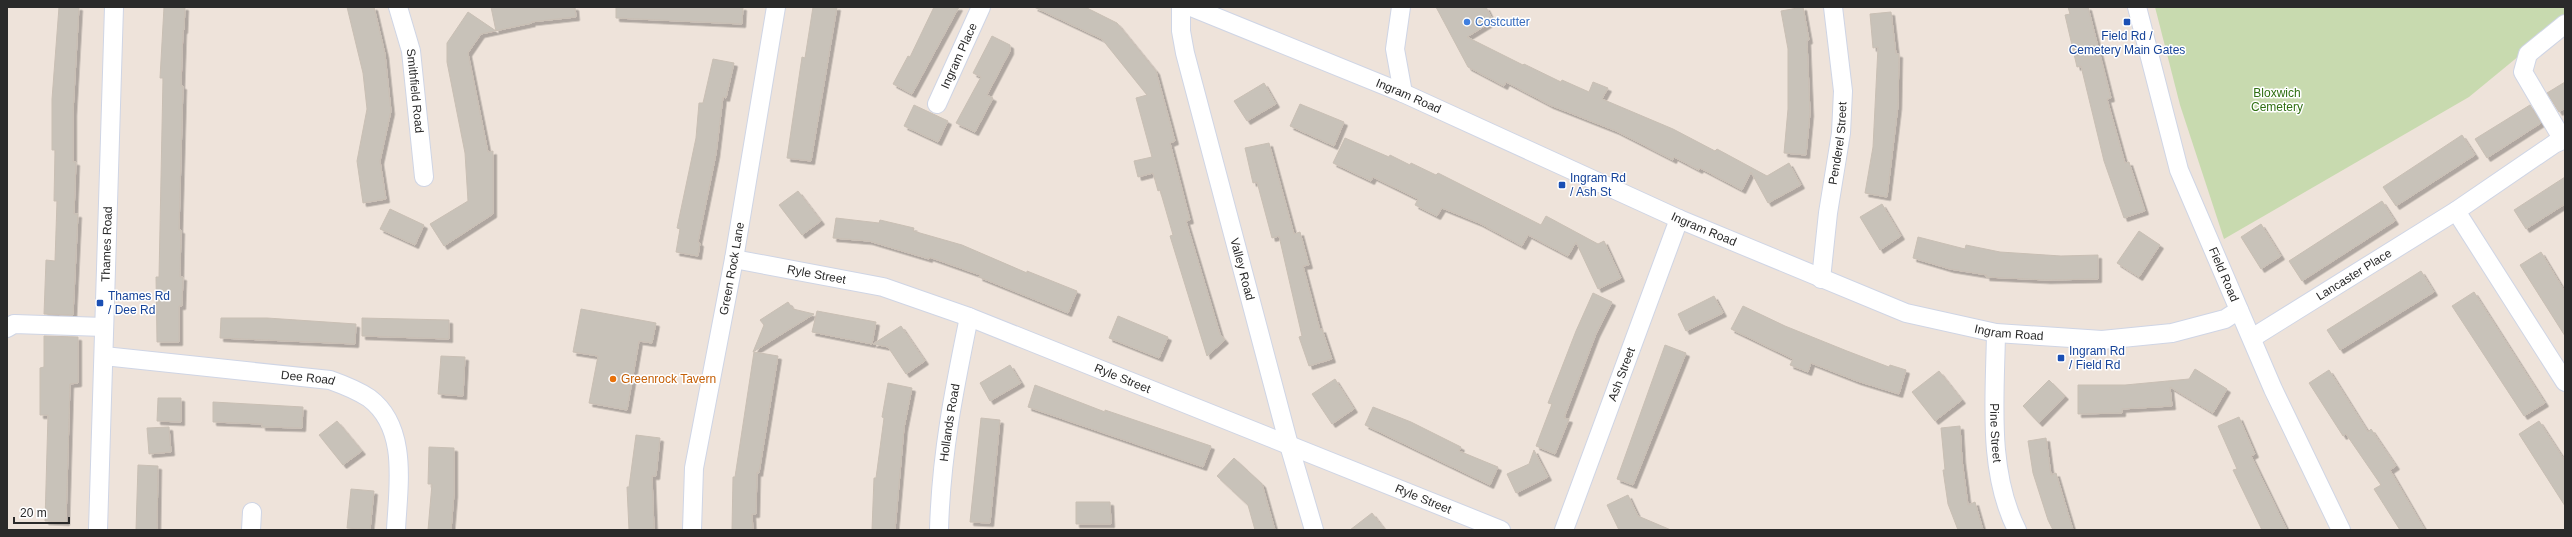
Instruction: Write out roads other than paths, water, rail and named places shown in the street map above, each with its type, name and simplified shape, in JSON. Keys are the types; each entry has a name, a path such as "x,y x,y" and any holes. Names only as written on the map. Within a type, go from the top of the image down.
{"street":[{"name":"Thames Road","path":"98,530 114,7"},
{"name":"Smithfield Road","path":"398,7 410,51 424,177"},
{"name":"Green Rock Lane","path":"692,530 694,468 734,259 776,7"},
{"name":"Ingram Place","path":"937,104 981,7"},
{"name":"Valley Road","path":"1181,7 1180,31 1185,53 1289,445 1314,530"},
{"name":"Ingram Road","path":"1191,7 1403,93 1679,219 1906,313 1996,333 2102,340 2172,334 2225,319 2239,310"},
{"path":"1401,7 1395,49 1403,93"},
{"name":"Penderel Street","path":"1822,279 1828,213 1841,133 1843,92 1833,7"},
{"name":"Field Road","path":"2137,7 2179,170 2252,338 2272,388 2341,530"},
{"path":"2564,140 2522,72 2528,54 2565,24"},
{"name":"Lancaster Place","path":"2252,338 2456,211 2554,144 2564,140"},
{"path":"2456,211 2565,382"},
{"name":"Ash Street","path":"1564,530 1679,219"},
{"name":"Ryle Street","path":"734,259 883,287 969,317 1501,530"},
{"name":"Hollands Road","path":"939,530 940,478 951,402 969,317"},
{"path":"7,328 14,324 104,326"},
{"name":"Pine Street","path":"1996,333 1994,418 2000,485 2009,513 2017,530"},
{"name":"Dee Road","path":"104,356 330,380 355,390 370,399 380,410 391,429 398,450 396,530"},
{"path":"250,530 252,512"}],"place":[{"name":"Costcutter","path":"1467,22"},
{"name":"Field Rd / Cemetery Main Gates","path":"2127,22"},
{"name":"Ingram Rd / Ash St","path":"1562,185"},
{"name":"Thames Rd / Dee Rd","path":"100,303"},
{"name":"Ingram Rd / Field Rd","path":"2061,358"},
{"name":"Greenrock Tavern","path":"613,379"}],"park label":[{"name":"Bloxwich Cemetery","path":"2277,100"}]}
